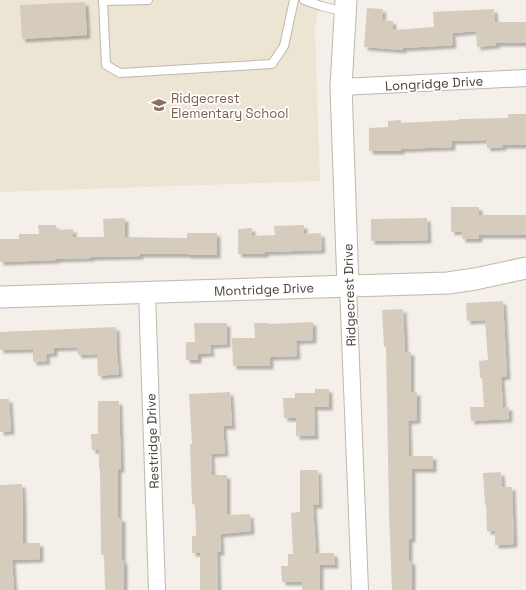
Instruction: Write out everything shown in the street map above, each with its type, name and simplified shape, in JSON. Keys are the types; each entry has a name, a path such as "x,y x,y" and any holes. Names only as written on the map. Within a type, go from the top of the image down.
{"street":[{"name":"Ridgecrest Drive","path":"346,6 341,87 360,590"},
{"name":"Longridge Drive","path":"341,87 526,78"},
{"name":"Montridge Drive","path":"0,297 448,283 526,268"},
{"name":"Restridge Drive","path":"147,293 157,590"}],"lane":[{"path":"148,0 103,1 106,65 120,73 272,64 284,46 294,0"},
{"path":"304,0 321,6 346,6"}],"shaded area":[{"name":"Ridgecrest Elementary School","path":"0,0 320,0 315,29 320,181 0,192"}],"building":[{"path":"85,2 87,35 22,39 20,5"},
{"path":"367,8 383,9 382,20 393,21 393,30 434,27 433,12 494,9 495,22 526,22 526,43 496,43 496,45 477,47 476,31 452,33 453,45 403,48 403,50 364,47"},
{"path":"508,114 526,114 526,145 503,145 503,147 487,148 486,140 452,141 452,147 401,149 401,151 369,151 369,128 388,127 388,121 401,120 401,123 459,119 508,118"},
{"path":"451,207 479,207 479,215 526,215 526,235 479,235 479,239 462,239 462,231 451,232"},
{"path":"125,218 125,237 187,238 187,233 217,233 217,255 140,254 140,256 0,262 0,239 19,239 19,234 39,234 38,225 56,225 56,230 73,229 73,237 104,237 103,219"},
{"path":"427,218 428,240 371,241 371,219"},
{"path":"304,225 304,234 321,233 322,250 265,252 265,254 238,254 238,229 252,228 252,236 275,235 274,226"},
{"path":"503,301 507,376 501,377 503,407 509,407 509,419 471,421 470,407 484,407 479,361 488,360 485,320 467,321 466,303"},
{"path":"403,309 405,352 411,352 411,392 417,392 417,420 408,421 409,456 433,456 433,469 412,469 412,539 409,539 409,561 412,561 412,590 392,590 386,347 384,347 382,310"},
{"path":"313,322 313,340 296,341 297,356 270,357 270,366 233,366 232,338 255,338 254,323 269,324"},
{"path":"194,323 227,323 227,344 210,345 211,353 198,354 198,360 186,360 186,342 195,342"},
{"path":"116,327 119,374 98,376 97,354 78,355 77,347 54,348 54,353 46,354 47,361 33,362 33,349 0,350 0,332"},
{"path":"315,389 329,389 329,407 314,407 315,436 296,436 296,418 284,418 283,398 295,398 295,393 315,393"},
{"path":"230,392 232,426 223,426 225,453 211,454 212,475 227,475 227,515 250,514 251,531 220,534 221,552 217,552 218,590 200,590 200,553 192,553 192,536 196,536 195,504 192,504 190,444 192,444 189,394"},
{"path":"0,399 9,399 11,431 0,432"},
{"path":"98,401 119,401 121,469 118,469 118,518 122,518 124,590 105,590 104,555 101,555 99,450 92,450 91,434 98,434"},
{"path":"300,470 318,470 319,505 313,505 316,553 334,553 335,565 320,565 320,590 302,590 302,582 282,582 281,566 288,566 288,554 293,554 291,513 300,512"},
{"path":"501,472 502,487 512,487 514,544 495,545 495,531 487,531 483,473"},
{"path":"22,484 23,543 40,543 40,559 12,560 14,590 0,590 0,485"}],"place":[{"name":"Ridgecrest Elementary School","path":"159,105"}]}
